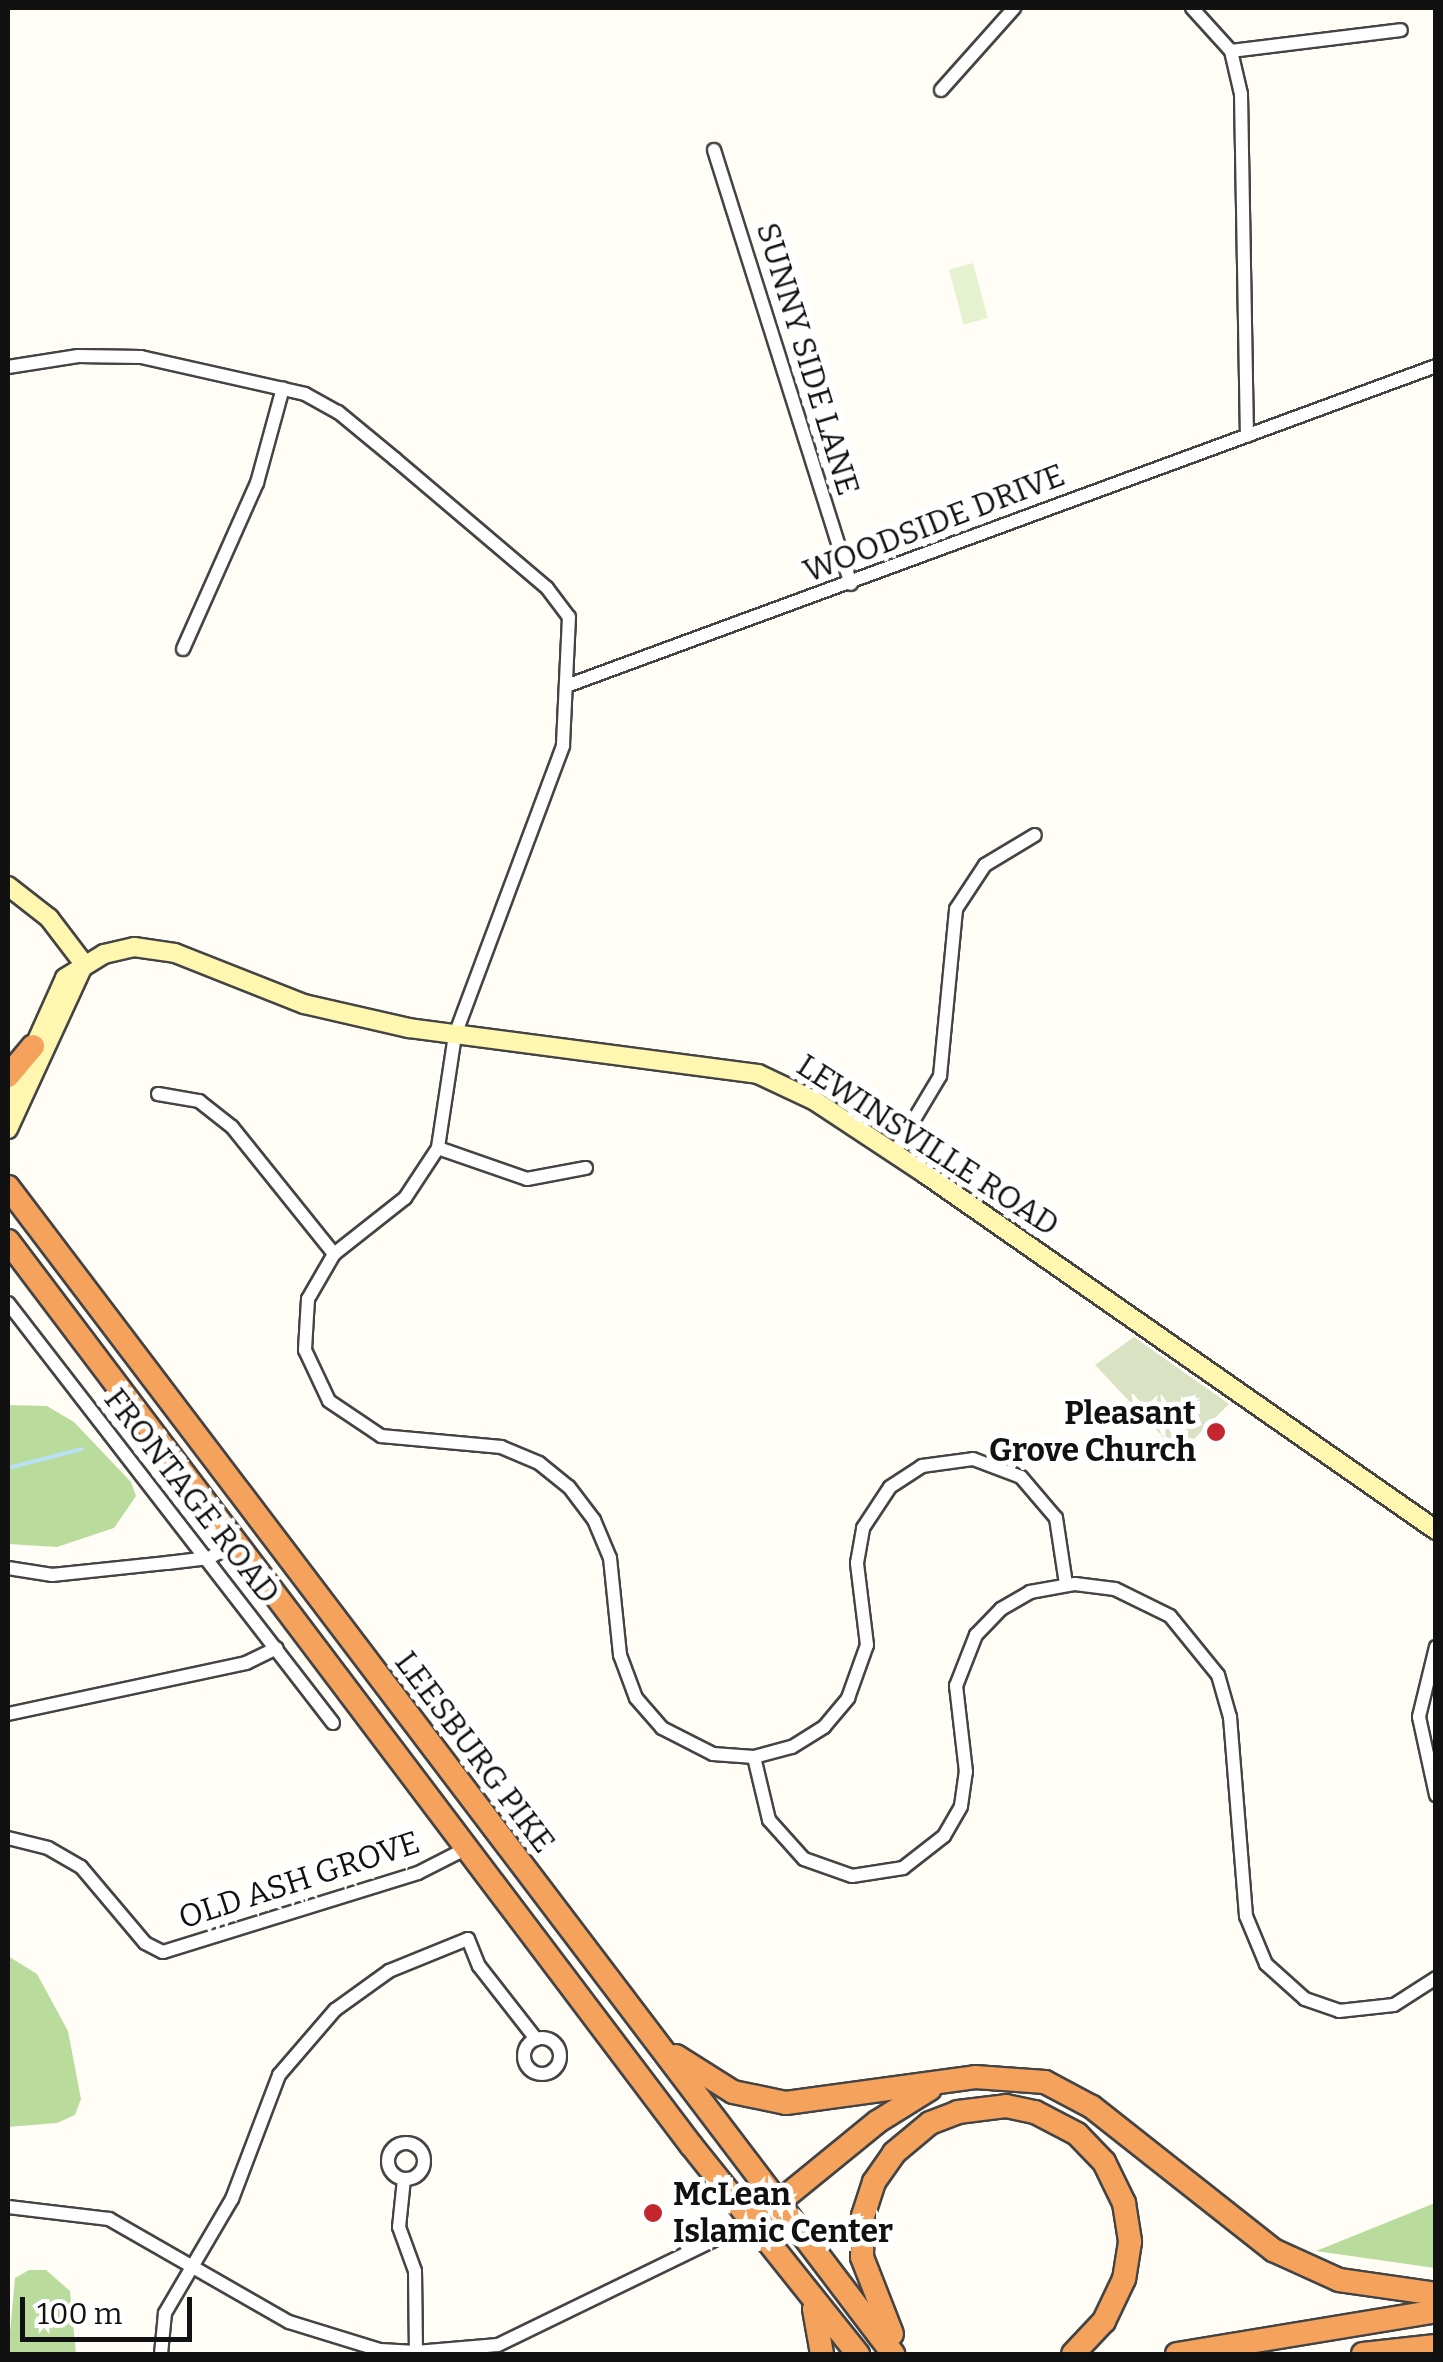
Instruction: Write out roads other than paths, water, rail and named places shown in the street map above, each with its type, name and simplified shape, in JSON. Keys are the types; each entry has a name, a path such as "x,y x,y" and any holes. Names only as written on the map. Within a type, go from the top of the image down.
{"highway":[{"path":"8,1076 33,1046"},
{"name":"LEESBURG PIKE","path":"8,1187 893,2354"},
{"name":"LEESBURG PIKE","path":"8,1241 751,2222 858,2354"},
{"path":"626,2003 696,2072 762,2100 803,2102 1011,2076 1057,2086 1103,2115 1273,2250 1339,2280 1436,2294"},
{"path":"751,2222 891,2111 956,2080"},
{"path":"904,2354 866,2276 866,2204 886,2162 916,2132 944,2116 990,2106 1035,2112 1064,2124 1104,2162 1124,2203 1130,2242 1124,2279 1104,2321 1073,2354"},
{"path":"809,2296 822,2354"},
{"path":"1177,2354 1436,2311"},
{"path":"1363,2354 1436,2346"}],"main road":[{"path":"8,886 49,918 84,964"},
{"name":"LEWINSVILLE ROAD","path":"84,964 121,949 160,949 304,1004 455,1035 758,1074 894,1153 1436,1530"},
{"path":"8,1105 55,994 84,964"},
{"path":"8,1129 84,964"}],"street":[{"path":"941,90 1014,8"},
{"path":"1192,8 1230,51 1242,113 1247,436"},
{"path":"1230,51 1401,30"},
{"name":"SUNNY SIDE LANE","path":"714,150 850,584"},
{"path":"8,367 78,356 141,356 283,388 338,412 556,597 568,617 570,684 554,776 455,1035 438,1148 405,1198 334,1254 308,1298 303,1333 310,1368 329,1402 380,1436 501,1447 554,1474 582,1502 604,1538 622,1664 636,1698 662,1728 695,1748 754,1757 809,1738 848,1698 868,1645 859,1546 870,1512 902,1476 956,1458 990,1462 1021,1477 1056,1518 1066,1584"},
{"name":"WOODSIDE DRIVE","path":"570,684 1436,366"},
{"path":"182,649 257,483 283,388"},
{"path":"894,1153 940,1076 956,909 985,865 1035,834"},
{"path":"158,1094 199,1102 232,1127 334,1254"},
{"path":"438,1148 527,1178 586,1168"},
{"name":"FRONTAGE ROAD","path":"8,1304 333,1723"},
{"path":"8,1568 52,1575 208,1558 238,1542"},
{"path":"754,1757 770,1820 804,1859 852,1876 888,1873 920,1859 944,1836 965,1790 956,1705 966,1651 1001,1608 1030,1592 1066,1584 1115,1589 1152,1604 1186,1630 1213,1666 1230,1717 1246,1916 1257,1949 1277,1978 1322,2006 1359,2012 1410,1998 1436,1978"},
{"path":"8,1714 246,1663 277,1648"},
{"path":"1436,1648 1418,1716 1436,1794"},
{"name":"OLD ASH GROVE","path":"8,1838 72,1860 116,1902 145,1944 163,1952 406,1877 469,1847"},
{"path":"161,2354 165,2313 232,2199 279,2075 336,2010 389,1971 468,1940 480,1966 536,2039"},
{"path":"404,2179 399,2226 415,2271 416,2353"},
{"path":"8,2207 109,2219 192,2263 289,2322 380,2350 416,2353 498,2346 751,2222"}],"waterway":[{"path":"8,1468 82,1449"}],"place":[{"name":"Pleasant Grove Church","path":"1216,1432"},
{"name":"McLean Islamic Center","path":"653,2213"}]}
